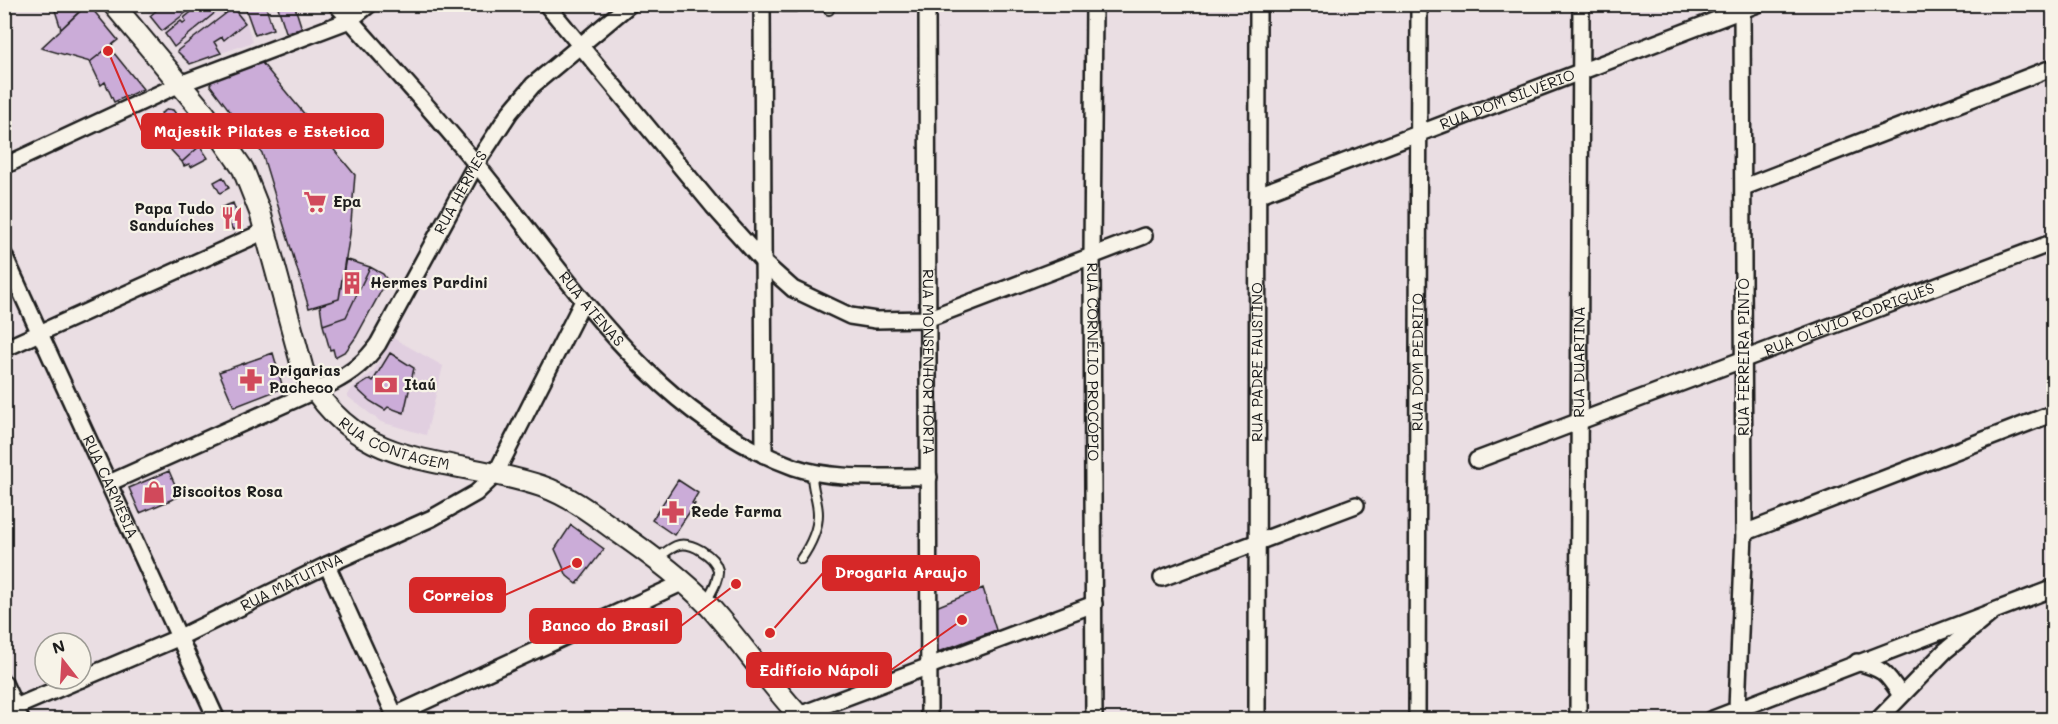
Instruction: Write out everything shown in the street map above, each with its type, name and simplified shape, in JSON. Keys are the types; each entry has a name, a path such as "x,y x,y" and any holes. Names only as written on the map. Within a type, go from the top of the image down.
{"street":[{"name":"RUA CONTAGEM","path":"113,4 231,148 252,190 303,370 314,391 342,424 371,443 402,453 541,486 564,496 684,582 705,603 796,718"},
{"name":"RUA ATENAS","path":"336,4 476,164 583,301 637,361 701,419 764,455 797,468 840,476 929,477"},
{"path":"4,166 180,84 350,20 370,4"},
{"path":"546,4 713,206 765,264 793,289 850,316 876,320 927,319 1144,236"},
{"name":"RUA HERMES","path":"109,483 354,372 378,344 476,164 520,98 630,4"},
{"path":"762,4 765,264 764,455"},
{"name":"RUA MONSENHOR HORTA","path":"927,4 929,477 927,667 929,720"},
{"name":"RUA CORNÉLIO PROCÓPIO","path":"1094,4 1092,256 1094,720"},
{"name":"RUA PADRE FAUSTINO","path":"1257,720 1258,4"},
{"name":"RUA DOM PEDRITO","path":"1417,720 1419,4"},
{"name":"RUA DUARTINA","path":"1578,720 1581,4"},
{"name":"RUA DOM SILVÉRIO","path":"1258,195 1742,8 1758,4"},
{"name":"RUA FERREIRA PINTO","path":"1737,709 1744,533 1742,8"},
{"path":"1744,187 2054,67"},
{"path":"4,349 265,231"},
{"name":"RUA OLÍVIO RODRIGUES","path":"1477,460 2054,242"},
{"name":"RUA CARMÉSIA","path":"4,255 217,720"},
{"name":"RUA MATUTINA","path":"93,674 180,637 327,565 454,507 476,493 495,474 583,301"},
{"path":"1744,533 2054,413"},
{"path":"1162,578 1356,505"},
{"path":"327,565 396,717 684,582"},
{"path":"1710,720 2054,588"},
{"path":"796,718 1094,604"},
{"path":"1878,720 1900,694 1945,651 1995,611"},
{"path":"1857,662 1879,668 1886,673 1900,694"},
{"path":"4,683 14,713"},
{"name":"RUA MATUTINA","path":"14,713 57,691"}],"lane":[{"path":"801,559 812,543 818,514 811,485 812,470"},
{"path":"655,560 677,545 684,544 699,549 711,558 718,568 718,575 705,603"}],"shaded area":[{"path":"228,4 231,8 240,5 253,42 190,64 141,5"},
{"path":"393,338 443,366 426,435 381,422 347,396 353,387 373,372"}],"building":[{"path":"53,4 84,4 85,6 61,29"},
{"path":"88,4 118,40 90,62 41,48"},
{"path":"156,4 196,5 162,31 150,16 159,8"},
{"path":"200,4 223,6 174,47 165,34 181,21 183,23 186,21 184,18 195,9 197,12"},
{"path":"265,4 273,29 255,35 245,7"},
{"path":"277,4 294,4 302,29 286,32"},
{"path":"782,4 797,4 797,12 782,12"},
{"path":"805,4 822,4 823,7 805,8"},
{"path":"233,8 245,23 224,40 222,37 214,42 221,53 190,64 177,51"},
{"path":"109,47 143,89 114,102 105,82 101,85 90,62"},
{"name":"Epa","path":"262,63 355,175 350,234 339,299 309,308 262,153 210,85 215,74"},
{"path":"168,109 173,110 200,146 182,162 171,150 178,145 161,113"},
{"path":"200,146 208,158 191,167 189,164 184,166 182,162"},
{"path":"223,177 229,188 220,193 214,182"},
{"name":"Papa Tudo Sanduíches","path":"233,203 242,227 233,230 220,208"},
{"name":"Hermes Pardini","path":"345,259 370,267 346,317 323,325 320,305 339,299"},
{"path":"370,267 383,274 387,280 356,337 346,351 335,357 333,349 330,350 323,325 346,317"},
{"name":"Drigarias Pacheco","path":"273,353 283,388 234,407 219,372"},
{"name":"Itaú","path":"390,353 414,368 404,413 388,407 385,410 370,401 356,388 370,379 373,381"},
{"name":"Biscoitos Rosa","path":"169,471 180,496 140,513 129,488"},
{"name":"Rede Farma","path":"678,480 698,493 692,503 695,504 674,535 652,520"},
{"path":"571,525 604,549 577,584 567,576 555,549"},
{"path":"983,588 996,630 935,653 931,609"}],"place":[{"name":"Majestik Pilates e Estetica","path":"108,51"},
{"name":"Epa","path":"315,202"},
{"name":"Papa Tudo Sanduíches","path":"232,218"},
{"name":"Hermes Pardini","path":"352,283"},
{"name":"Drigarias Pacheco","path":"251,380"},
{"name":"Itaú","path":"386,385"},
{"name":"Biscoitos Rosa","path":"154,492"},
{"name":"Rede Farma","path":"673,512"},
{"name":"Correios","path":"577,563"},
{"name":"Banco do Brasil","path":"736,584"},
{"name":"Edifício Nápoli","path":"962,620"},
{"name":"Drogaria Araujo","path":"770,633"}]}
